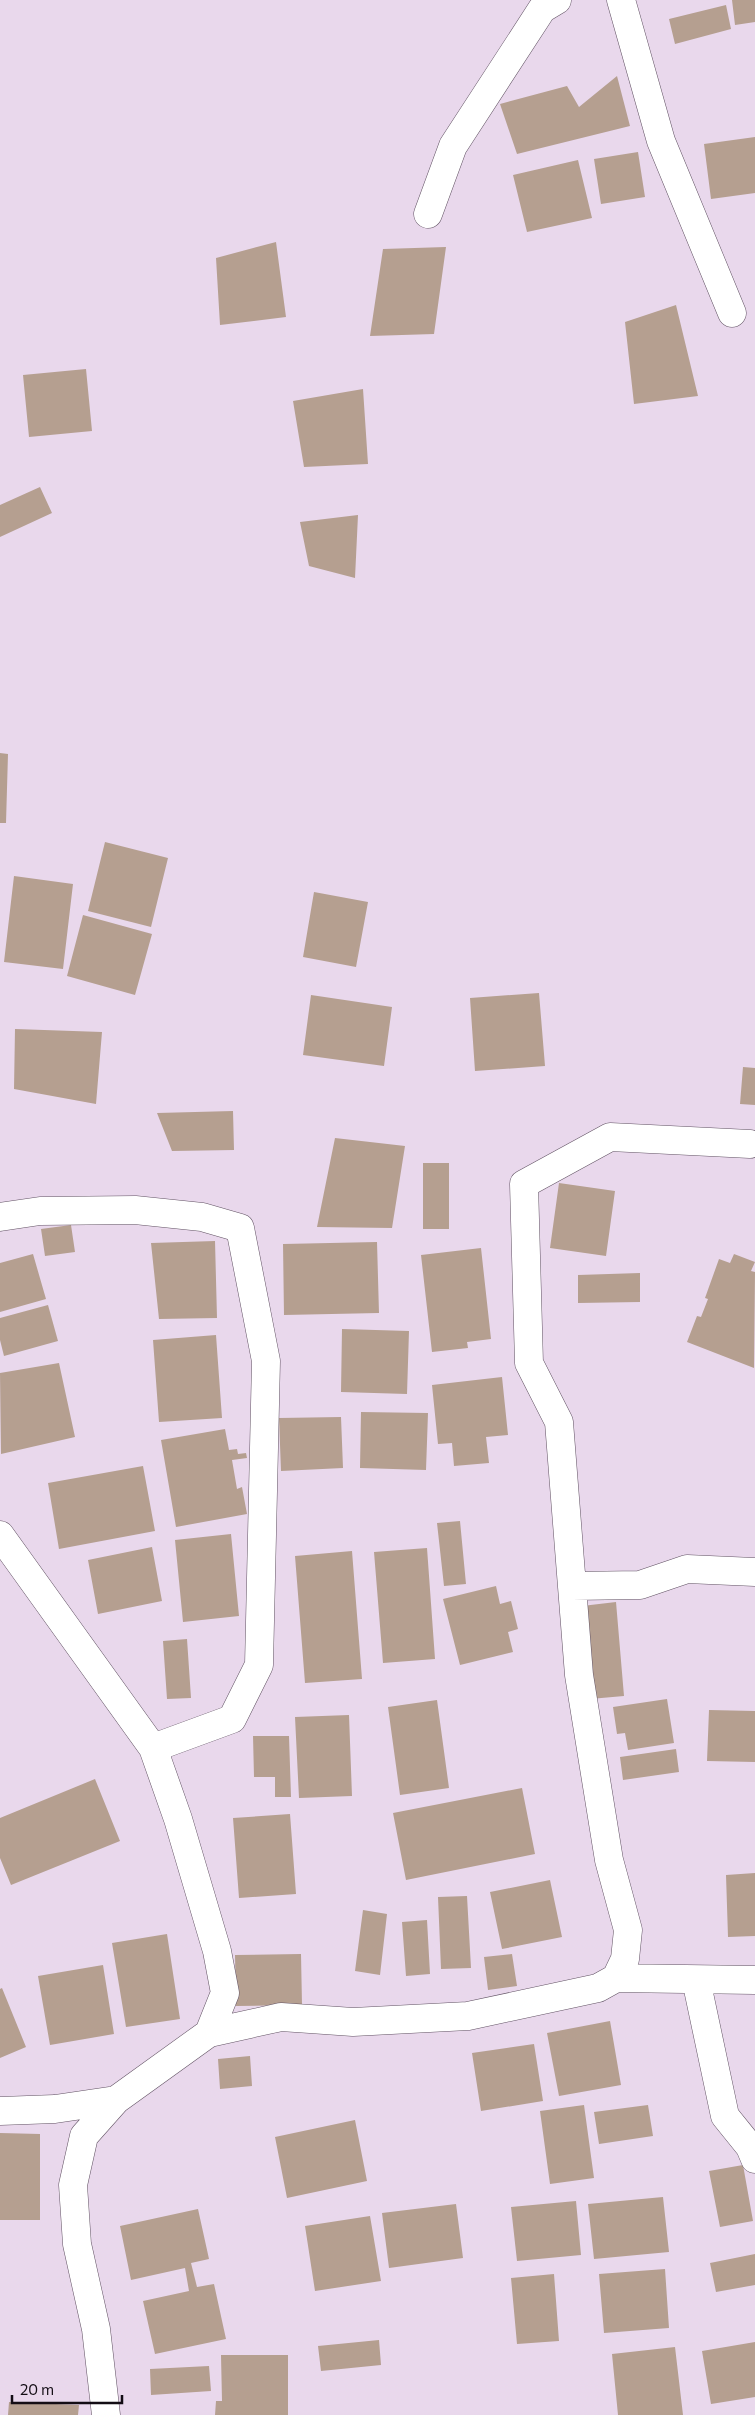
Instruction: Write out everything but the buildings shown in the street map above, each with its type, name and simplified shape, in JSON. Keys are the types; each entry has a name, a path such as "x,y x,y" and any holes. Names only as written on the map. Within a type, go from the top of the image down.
{"street":[{"path":"428,214 453,146 542,9 557,0"},
{"path":"621,0 661,141 732,313"},
{"path":"616,1978 625,1959 628,1930 608,1860 579,1675 559,1422 529,1363 524,1184 610,1137 750,1144"},
{"path":"0,1217 40,1211 135,1210 202,1217 240,1228 266,1361 259,1665 232,1718 153,1748"},
{"path":"0,1536 153,1748 178,1819 217,1951 225,1993 209,2033"},
{"path":"572,1586 640,1585 687,1569 755,1572"},
{"path":"106,2415 96,2329 77,2244 72,2185 84,2136 116,2100 209,2033 281,2017 353,2022 468,2016 598,1988 616,1978 755,1980"},
{"path":"698,1989 725,2116 750,2147 755,2159"},
{"path":"0,2111 55,2109 116,2100"}]}
